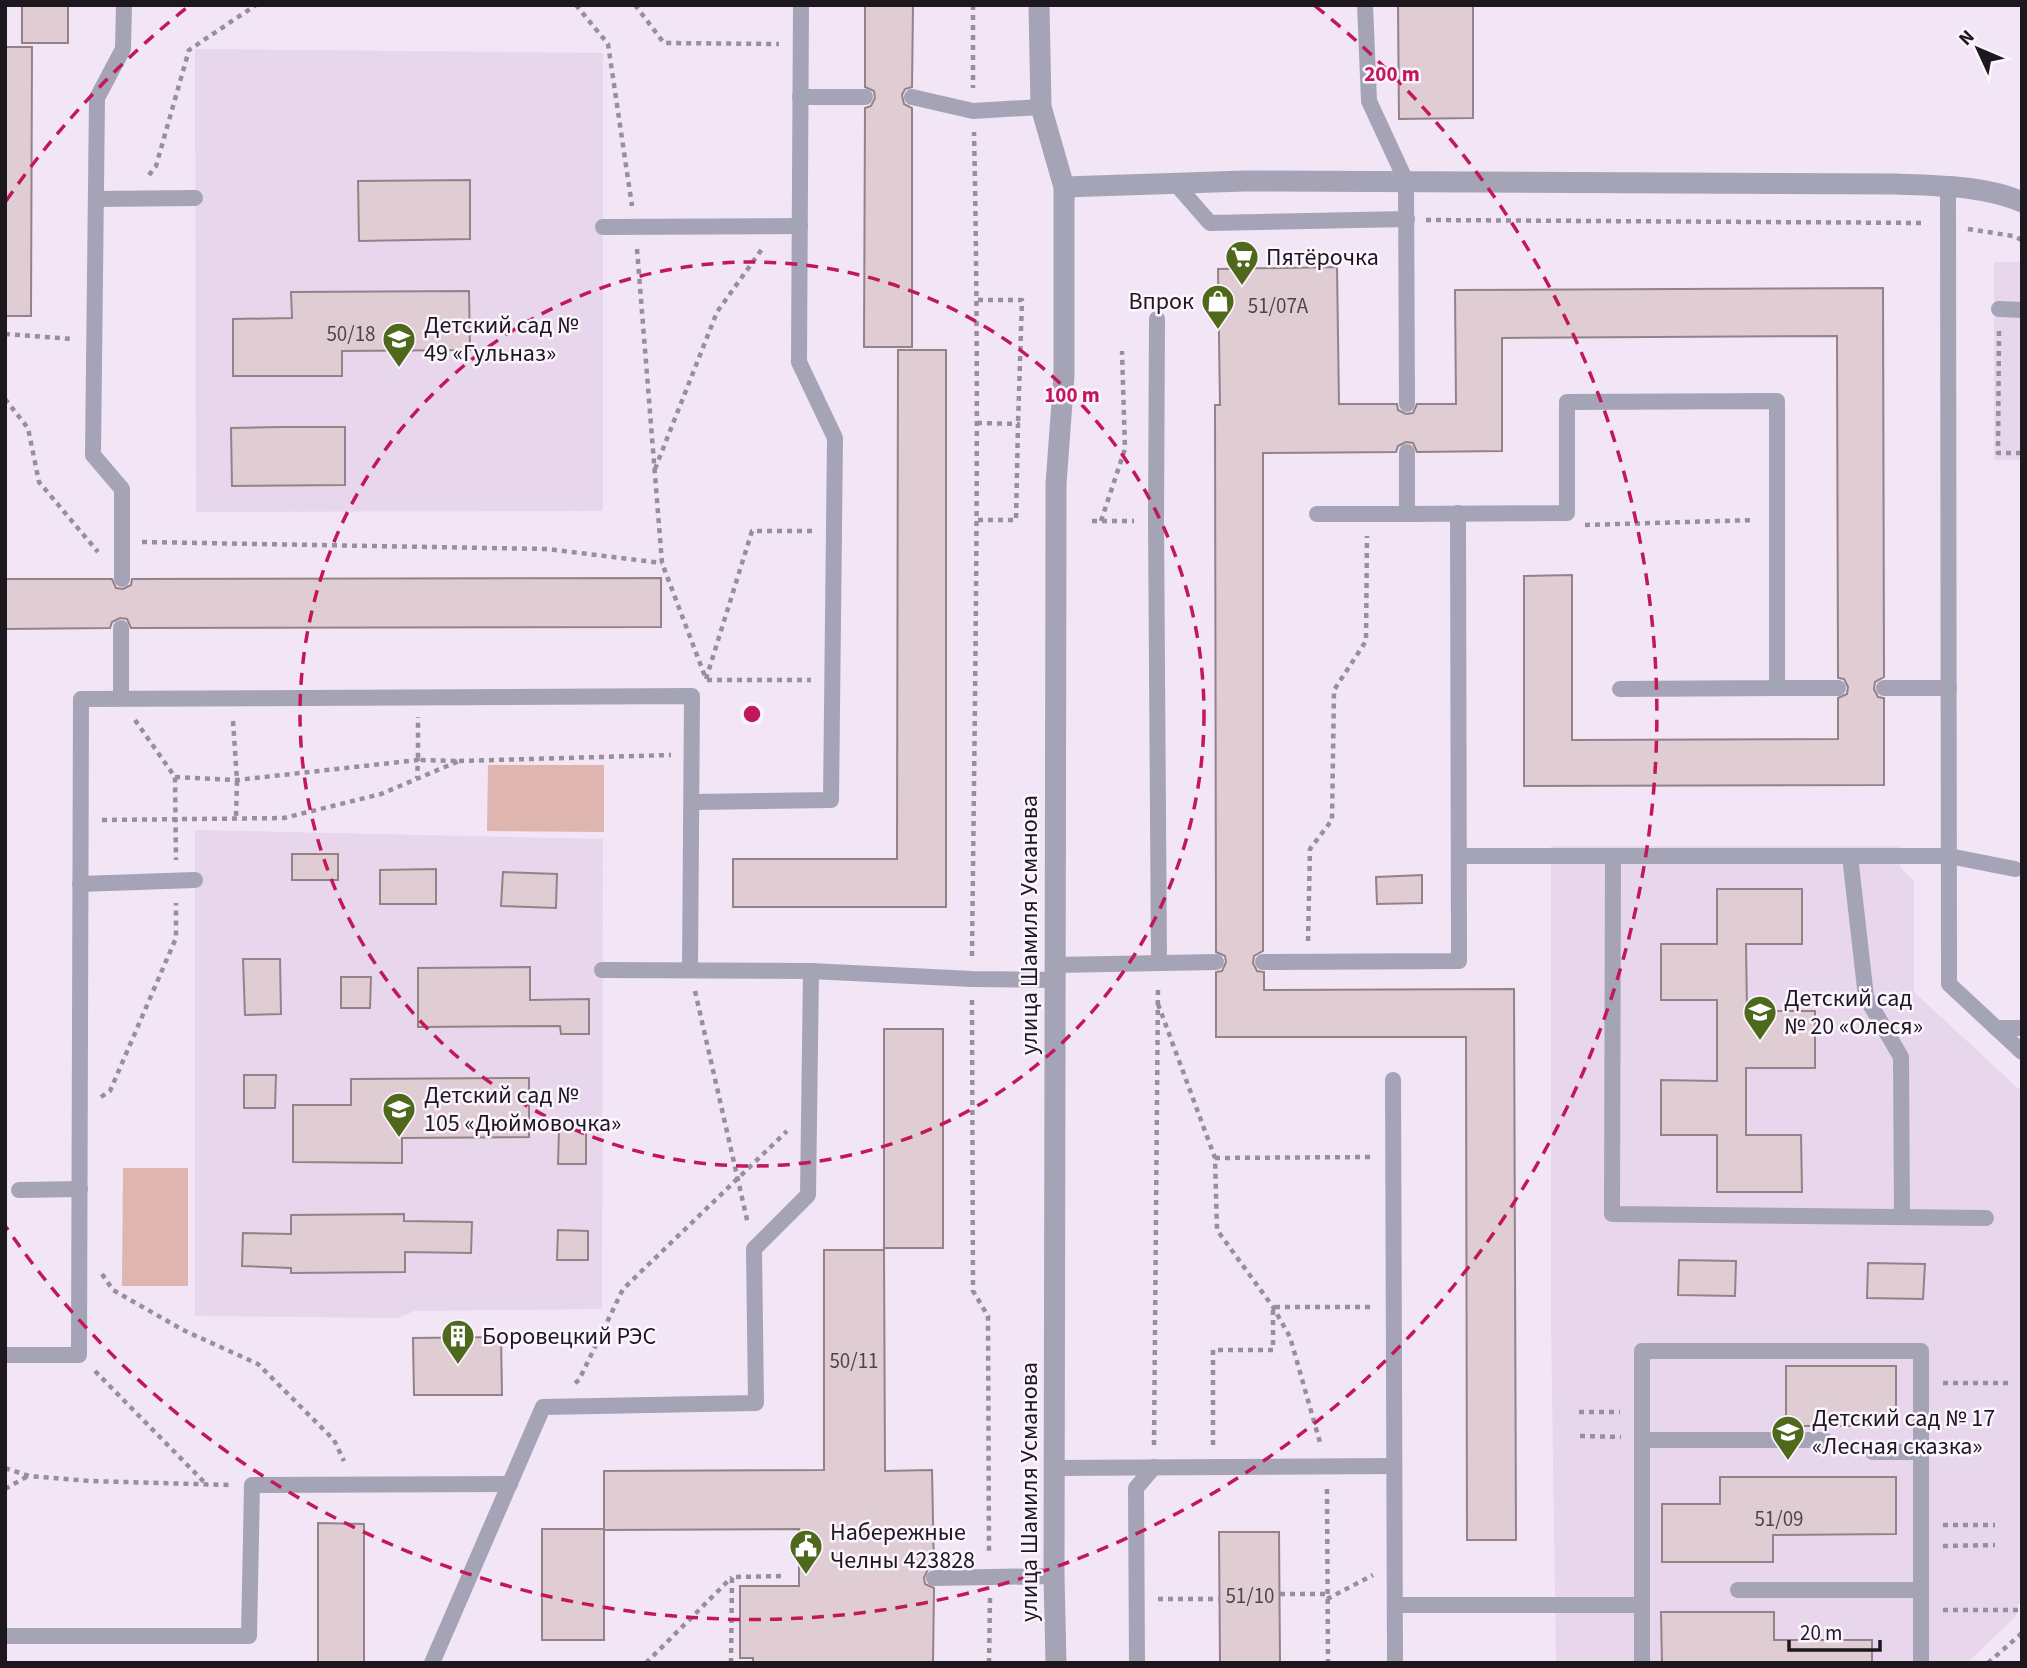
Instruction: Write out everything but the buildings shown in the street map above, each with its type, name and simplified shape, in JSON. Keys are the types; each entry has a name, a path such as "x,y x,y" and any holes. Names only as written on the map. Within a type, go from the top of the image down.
{"street":[{"name":"улица Шамиля Усманова","path":"1039,5 1041,107 1064,187 1065,375 1056,496 1056,1663"},
{"path":"1064,187 1406,181 1948,186 1992,193 2022,202"}],"lane":[{"path":"122,579 122,489 93,455 97,98 123,49 124,5"},
{"path":"692,802 831,800 835,438 799,362 801,5"},
{"path":"1365,5 1368,102 1406,181 1407,404"},
{"path":"800,97 865,97"},
{"path":"912,97 973,111 1041,107"},
{"path":"1175,183 1210,223 1406,219"},
{"path":"1948,186 1950,984 2022,1052"},
{"path":"96,199 195,198"},
{"path":"603,227 800,226"},
{"path":"1999,309 2022,310"},
{"path":"1157,319 1159,963"},
{"path":"1317,514 1567,513 1567,402 1777,401 1777,688"},
{"path":"1407,452 1407,514"},
{"path":"1263,962 1459,961 1458,513"},
{"path":"121,628 121,698"},
{"path":"1620,689 1838,688"},
{"path":"1884,688 1949,688"},
{"path":"5,1354 79,1355 81,699 692,696 690,969"},
{"path":"1459,856 1950,856 2015,869"},
{"path":"1850,856 1866,997 1900,1057 1902,1217"},
{"path":"1613,857 1612,1214 1986,1218"},
{"path":"80,884 195,880"},
{"path":"602,970 811,971 972,979 1159,963 1216,962"},
{"path":"432,1663 543,1407 757,1403 754,1249 808,1195 811,971"},
{"path":"1996,1028 2022,1028"},
{"path":"1394,1080 1395,1663"},
{"path":"19,1190 80,1189"},
{"path":"1642,1663 1642,1352 1922,1351 1921,1663"},
{"path":"1642,1438 1824,1440"},
{"path":"1872,1452 1921,1452"},
{"path":"1054,1468 1394,1466"},
{"path":"1137,1663 1136,1488 1154,1467"},
{"path":"5,1636 249,1636 252,1485 510,1483"},
{"path":"934,1578 1054,1576"},
{"path":"1738,1590 1921,1590"},
{"path":"1395,1605 1642,1605"}],"path":[{"path":"131,198 156,166 189,50 256,5"},
{"path":"576,5 608,44 635,227 662,563 706,680"},
{"path":"635,5 664,43 801,44"},
{"path":"973,5 978,300 972,979 973,1292 988,1316 989,1663"},
{"path":"1406,219 1930,223"},
{"path":"654,470 717,312 778,226"},
{"path":"1964,228 2022,240"},
{"path":"977,520 1020,520 1018,424 1022,299 978,300"},
{"path":"1999,309 1998,453 2022,453"},
{"path":"5,334 94,341"},
{"path":"1101,521 1125,449 1122,351"},
{"path":"5,399 28,428 39,482 122,579"},
{"path":"977,423 1018,424"},
{"path":"1567,513 1583,525 1777,519"},
{"path":"1308,962 1310,849 1332,820 1334,690 1366,641 1367,514"},
{"path":"1092,521 1156,520"},
{"path":"692,696 706,680 752,531 834,531"},
{"path":"122,541 547,549 662,563"},
{"path":"706,680 833,680"},
{"path":"417,778 418,697"},
{"path":"80,1111 110,1091 176,938 175,777 121,698"},
{"path":"232,698 237,780 236,818"},
{"path":"175,777 237,780 418,760 692,755"},
{"path":"80,820 284,818 381,794 459,761"},
{"path":"1154,1467 1159,963"},
{"path":"690,969 754,1249"},
{"path":"1158,1004 1215,1158 1217,1230 1273,1307 1290,1337 1326,1466 1328,1663"},
{"path":"543,1407 579,1380 623,1289 809,1109"},
{"path":"1215,1158 1394,1157"},
{"path":"80,1241 113,1290 183,1330 258,1364 334,1440 354,1485"},
{"path":"1273,1307 1394,1307"},
{"path":"1213,1466 1213,1350 1273,1350 1273,1307"},
{"path":"5,1468 29,1476 210,1485 79,1355"},
{"path":"1922,1383 2008,1383"},
{"path":"1579,1412 1642,1412"},
{"path":"1580,1436 1642,1438"},
{"path":"5,1489 29,1476"},
{"path":"1922,1525 1995,1525"},
{"path":"1921,1546 1995,1545"},
{"path":"1280,1594 1328,1597 1394,1564"},
{"path":"646,1663 732,1577 786,1576"},
{"path":"731,1663 732,1577"},
{"path":"1136,1599 1220,1598"},
{"path":"1921,1610 2022,1610"},
{"path":"1989,1663 2022,1633"}],"shaded area":[{"name":"Детский сад № 49 «Гульназ»","path":"195,49 603,53 603,511 196,512"},
{"path":"1994,262 2022,262 2022,460 1994,460"},
{"path":"488,765 604,765 604,832 487,831"},
{"name":"Детский сад № 105 «Дюймовочка»","path":"195,830 603,839 602,1309 414,1311 398,1318 195,1316"},
{"path":"1551,846 1900,846 1900,867 1914,881 1914,992 2022,1092 2022,1603 2018,1604 2016,1616 1967,1663 1556,1663 1551,1321"},
{"path":"123,1168 188,1168 188,1286 122,1286"}],"place":[{"name":"Пятёрочка","path":"1242,287"},
{"name":"Впрок","path":"1218,331"},
{"name":"Детский сад № 49 «Гульназ»","path":"399,369"},
{"name":"Детский сад № 20 «Олеся»","path":"1760,1042"},
{"name":"Детский сад № 105 «Дюймовочка»","path":"399,1139"},
{"name":"Боровецкий РЭС","path":"458,1366"},
{"name":"Детский сад № 17 «Лесная сказка»","path":"1788,1462"},
{"name":"Набережные Челны 423828","path":"806,1576"}]}
